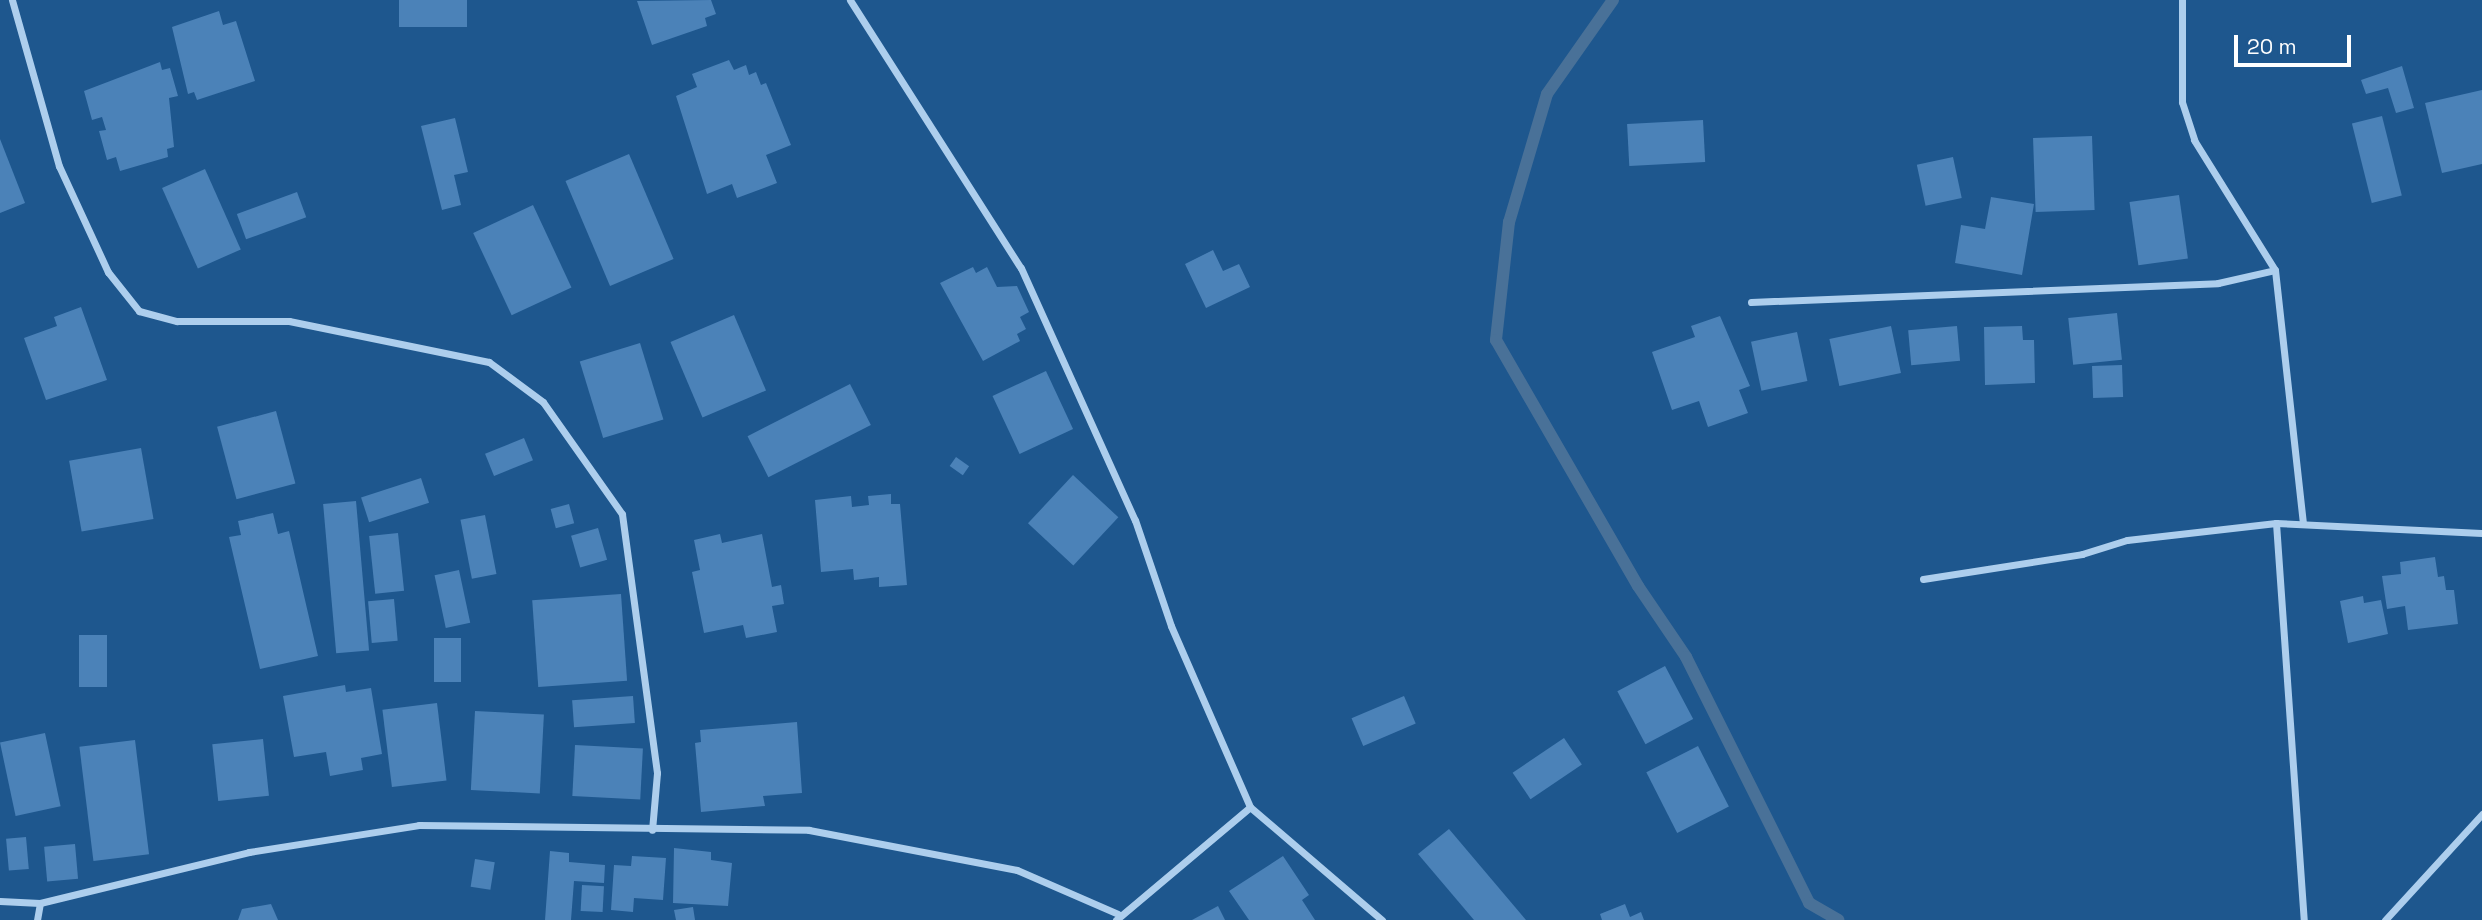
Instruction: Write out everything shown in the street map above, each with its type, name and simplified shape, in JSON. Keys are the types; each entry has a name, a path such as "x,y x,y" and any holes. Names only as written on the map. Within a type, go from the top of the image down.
{"street":[{"path":"12,0 59,166 107,272 139,312 177,321 289,321 489,362 543,402 622,514 657,773 652,830"},
{"path":"850,0 1021,268 1135,520 1171,626 1250,807 1382,920"},
{"path":"2182,0 2182,102 2194,139 2275,270 2304,522"},
{"path":"1751,302 2218,283 2275,270"},
{"path":"1923,579 2082,554 2127,540 2276,523 2304,522 2482,533"},
{"path":"2276,523 2304,920"},
{"path":"0,901 40,902 249,852 419,825 809,830 1017,870 1117,917 1250,807"},
{"path":"2385,920 2398,909 2482,814"},
{"path":"37,920 40,902"},
{"path":"2398,909 2402,920"}],"building":[{"path":"399,0 467,0 467,27 399,27"},
{"path":"711,0 716,14 705,18 707,26 652,45 637,1"},
{"path":"219,11 223,25 236,21 255,81 197,100 194,92 188,94 172,27"},
{"path":"729,60 734,70 746,65 749,75 756,72 761,85 766,83 791,145 766,155 777,183 737,198 732,184 707,194 676,96 697,87 692,74"},
{"path":"160,62 162,70 170,68 178,96 169,98 174,147 167,149 168,157 120,171 116,157 107,160 99,131 106,130 102,117 92,120 84,91"},
{"path":"2402,66 2414,108 2396,113 2388,88 2366,94 2361,80"},
{"path":"2482,90 2482,164 2442,173 2425,103"},
{"path":"2382,116 2402,196 2372,203 2352,123"},
{"path":"455,118 468,172 454,175 461,205 442,210 421,126"},
{"path":"1703,120 1705,162 1629,166 1627,124"},
{"path":"2092,136 2095,210 2036,212 2033,138"},
{"path":"0,139 25,203 0,213"},
{"path":"629,154 674,259 610,286 565,181"},
{"path":"1953,157 1962,198 1926,206 1917,165"},
{"path":"205,169 241,249 198,269 162,188"},
{"path":"297,192 306,217 246,239 237,214"},
{"path":"2179,195 2188,258 2138,265 2129,202"},
{"path":"1991,197 2034,204 2022,275 1955,263 1961,225 1985,229"},
{"path":"533,205 571,287 512,315 473,233"},
{"path":"1213,250 1223,271 1239,264 1250,287 1206,308 1185,264"},
{"path":"973,267 976,273 987,267 997,287 1017,286 1029,312 1020,317 1026,329 1017,334 1020,341 983,361 940,283"},
{"path":"81,307 107,380 46,400 24,338 57,326 54,317"},
{"path":"2117,313 2122,360 2073,365 2068,318"},
{"path":"734,315 766,390 703,417 670,342"},
{"path":"1720,316 1750,386 1739,390 1748,413 1708,427 1699,401 1672,410 1652,352 1695,337 1691,326"},
{"path":"1891,326 1901,373 1839,386 1829,339"},
{"path":"1957,326 1960,361 1911,365 1908,330"},
{"path":"2022,326 2023,340 2034,340 2035,383 1985,385 1984,327"},
{"path":"1797,332 1807,381 1761,391 1751,342"},
{"path":"640,343 663,420 603,438 580,361"},
{"path":"2122,365 2123,397 2093,398 2092,366"},
{"path":"1046,371 1073,429 1020,454 993,396"},
{"path":"850,384 871,425 768,477 748,436"},
{"path":"276,411 295,483 236,499 217,427"},
{"path":"524,438 533,460 494,476 485,454"},
{"path":"141,448 154,519 82,532 69,461"},
{"path":"956,457 969,466 963,475 950,466"},
{"path":"1073,475 1118,517 1073,566 1028,523"},
{"path":"421,478 429,503 369,522 361,497"},
{"path":"891,494 891,504 900,504 907,585 879,587 879,577 854,580 853,569 821,572 815,500 851,496 852,507 869,505 868,496"},
{"path":"356,501 369,650 336,653 323,504"},
{"path":"569,504 574,523 556,528 551,509"},
{"path":"273,513 278,534 289,531 318,656 260,669 229,537 241,535 238,521"},
{"path":"485,515 496,574 472,579 460,520"},
{"path":"598,528 607,560 580,567 571,536"},
{"path":"398,533 404,591 375,594 369,536"},
{"path":"720,534 722,543 762,534 772,587 781,585 784,604 772,606 777,632 746,638 743,625 704,633 692,572 700,570 694,540"},
{"path":"2435,557 2438,577 2444,576 2446,590 2454,590 2458,624 2408,630 2405,606 2387,609 2382,576 2401,574 2400,562"},
{"path":"459,570 470,623 446,628 435,575"},
{"path":"621,594 627,681 538,687 532,600"},
{"path":"2363,596 2364,603 2381,600 2388,634 2348,643 2340,601"},
{"path":"394,599 398,641 372,643 368,601"},
{"path":"79,635 107,635 107,687 79,687"},
{"path":"434,638 461,638 461,682 434,682"},
{"path":"1665,666 1693,719 1645,744 1617,691"},
{"path":"345,685 346,692 371,688 382,754 361,758 363,770 330,776 326,752 294,757 283,696"},
{"path":"633,696 635,723 574,727 572,700"},
{"path":"1404,696 1416,724 1363,746 1352,718"},
{"path":"437,703 447,780 392,787 382,710"},
{"path":"475,711 544,715 540,794 471,790"},
{"path":"797,722 802,793 763,796 765,806 701,812 695,743 701,742 700,730"},
{"path":"45,733 61,806 16,816 0,743"},
{"path":"1564,738 1582,765 1530,799 1513,773"},
{"path":"263,739 269,796 218,801 212,744"},
{"path":"135,740 149,854 93,861 79,747"},
{"path":"575,745 643,749 640,799 572,796"},
{"path":"1698,746 1729,807 1677,833 1646,772"},
{"path":"1449,829 1526,920 1474,920 1418,854"},
{"path":"26,837 29,869 9,871 6,839"},
{"path":"75,844 78,879 47,882 44,847"},
{"path":"674,848 711,852 711,860 732,863 728,906 673,903"},
{"path":"550,851 569,853 569,862 605,865 604,883 574,881 571,920 545,920"},
{"path":"632,856 666,858 663,900 634,898 633,912 611,910 614,865 631,866"},
{"path":"1283,856 1309,895 1302,900 1315,920 1249,920 1229,891"},
{"path":"475,859 495,862 490,890 471,887"},
{"path":"582,885 604,886 603,912 581,911"},
{"path":"271,904 278,920 238,920 242,909"},
{"path":"1625,904 1630,917 1641,912 1644,920 1602,920 1600,914"},
{"path":"1218,906 1225,920 1192,920"},
{"path":"693,907 695,920 676,920 674,910"}],"waterway":[{"path":"1613,0 1547,94 1509,222 1496,340 1638,586 1686,657 1809,903 1838,920"}]}
